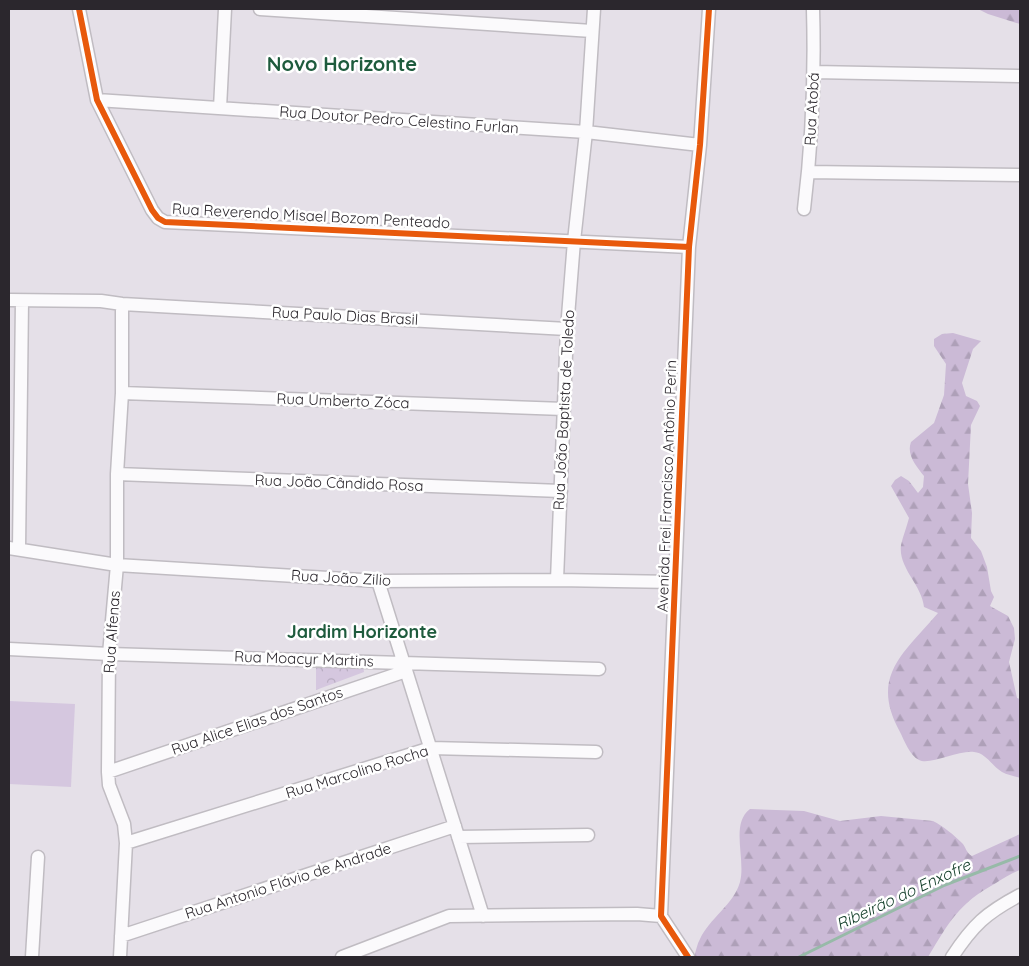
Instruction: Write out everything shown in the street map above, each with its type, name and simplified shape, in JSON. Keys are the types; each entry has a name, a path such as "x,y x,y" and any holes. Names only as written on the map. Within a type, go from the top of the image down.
{"street":[{"name":"Rua Reverendo Misael Bozom Penteado","path":"79,9 97,100 152,210 158,218 165,222 689,246"},
{"path":"220,108 225,9"},
{"path":"260,9 303,10 592,31"},
{"name":"Rua João Baptista de Toledo","path":"557,580 567,328 586,132 594,9"},
{"name":"Avenida Frei Francisco Antônio Perin","path":"661,916 689,246 700,145 708,9"},
{"name":"Rua Atobá","path":"804,209 814,72 813,9"},
{"path":"814,72 1020,76"},
{"name":"Rua Doutor Pedro Celestino Furlan","path":"97,100 586,132 700,145"},
{"path":"808,172 1020,175"},
{"name":"Rua Paulo Dias Brasil","path":"9,300 101,301 122,304 567,328"},
{"path":"14,548 22,301"},
{"name":"Rua Alfenas","path":"120,957 126,843 124,824 109,785 108,772 109,654 117,565 117,474 122,393 122,304"},
{"name":"Rua Umberto Zóca","path":"122,393 564,410"},
{"name":"Rua João Cândido Rosa","path":"117,474 561,491"},
{"name":"Rua João Zilio","path":"14,548 117,565 378,581 557,580 675,582"},
{"path":"378,581 484,916"},
{"name":"Rua Moacyr Martins","path":"9,649 405,667 599,670"},
{"name":"Rua Alice Elias dos Santos","path":"108,772 405,667"},
{"name":"Rua Marcolino Rocha","path":"126,843 431,748 596,752"},
{"name":"Rua Antonio Flávio de Andrade","path":"121,936 457,832 588,835"},
{"path":"32,957 38,857"},
{"path":"952,957 962,941 981,919 1020,895"},
{"path":"342,957 449,916 637,914 661,916 688,957"}],"green space":[{"path":"978,9 1020,9 1020,24 988,14"},
{"path":"953,333 981,341 973,349 962,383 966,396 977,401 980,406 971,425 968,484 972,513 971,538 981,551 987,567 991,591 994,597 990,606 1008,616 1014,628 1015,639 1009,662 1017,698 1020,699 1020,778 1002,772 985,757 974,752 960,753 930,761 919,760 908,748 900,732 891,712 888,695 889,680 895,666 903,653 938,613 924,607 919,591 903,561 901,545 909,518 891,486 901,476 909,481 918,493 923,487 924,476 913,461 910,447 911,442 934,423 944,395 946,364 934,346 934,339 942,334"},
{"path":"316,666 363,666 364,672 316,690"},
{"path":"9,701 75,704 71,787 9,784"},
{"path":"750,809 804,811 840,821 881,816 933,821 956,837 972,856 1020,834 1020,870 972,898 949,923 928,957 694,957 704,932 737,890 741,873 741,824 744,816"}],"waterway":[{"name":"Ribeirão do Enxofre","path":"799,957 945,885 1020,856"}],"cycle path":[{"path":"79,9 97,100 152,210 158,218 165,222 689,247"},
{"path":"688,957 661,916 689,247 700,145 709,9"}],"district":[{"name":"Novo Horizonte","path":"342,64"},
{"name":"Jardim Horizonte","path":"362,632"}]}
